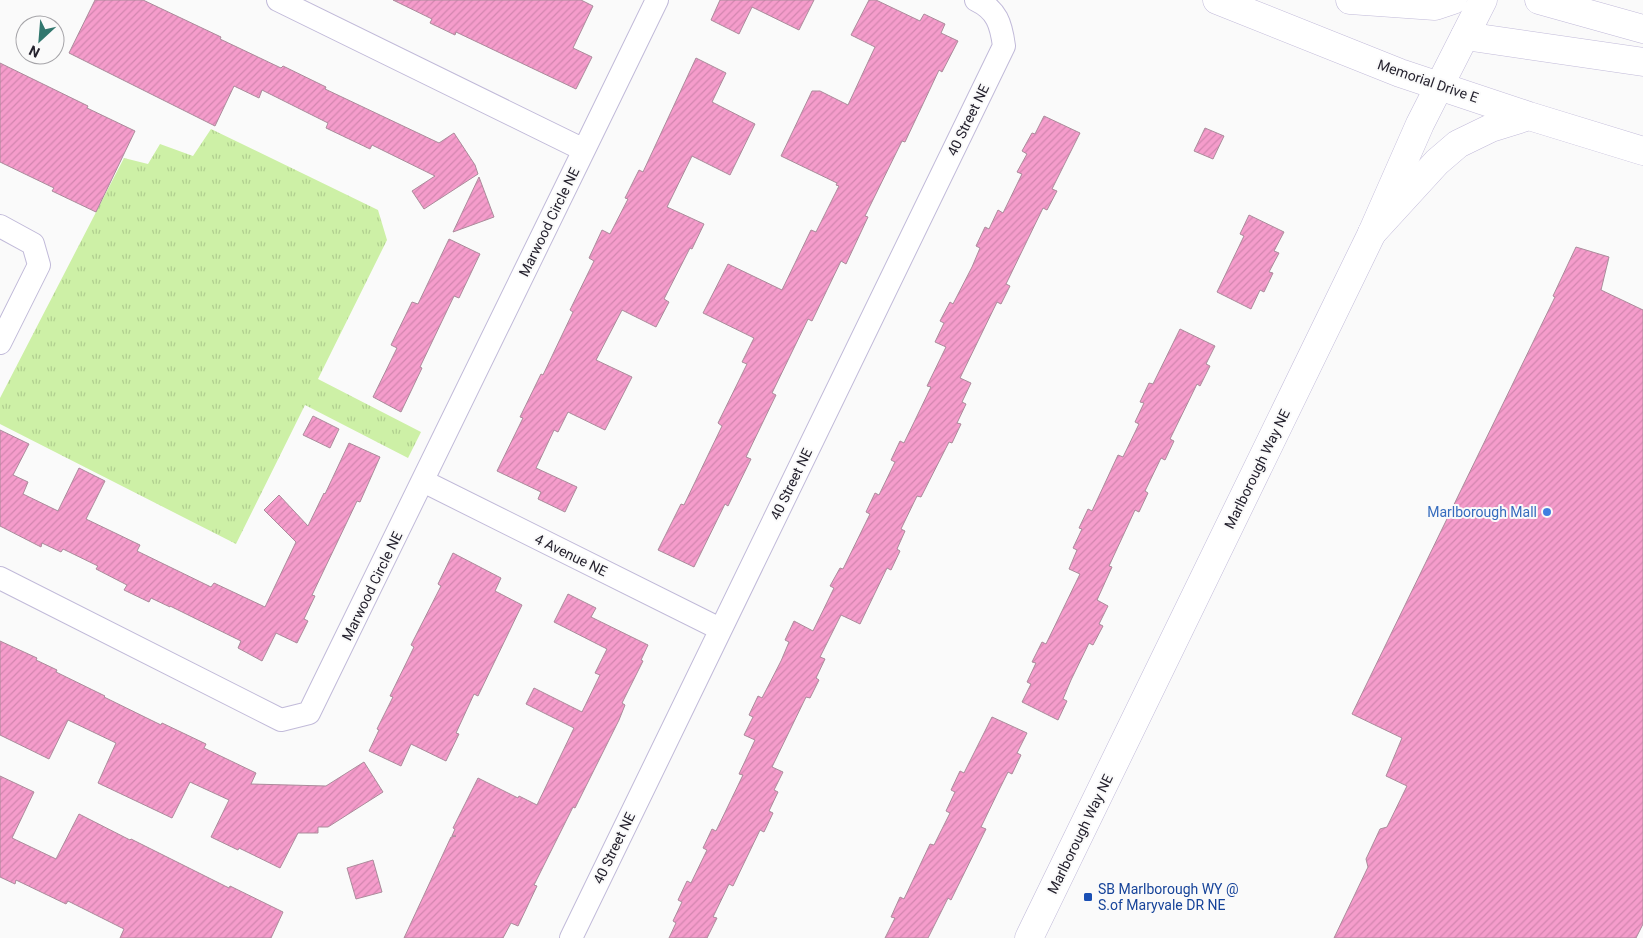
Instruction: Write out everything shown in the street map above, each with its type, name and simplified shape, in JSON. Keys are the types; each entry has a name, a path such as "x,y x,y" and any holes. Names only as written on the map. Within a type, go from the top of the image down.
{"main road":[{"name":"Memorial Drive E","path":"1217,0 1400,73 1643,152"},
{"path":"1350,0 1435,6 1453,0"},
{"name":"Marlborough Way NE","path":"1029,938 1372,233 1420,124 1483,0"},
{"path":"1539,0 1636,27"},
{"path":"1594,0 1636,27"},
{"path":"1465,36 1643,62"},
{"path":"1372,233 1438,162 1458,144 1491,128 1529,116"}],"street":[{"name":"Marwood Circle NE","path":"278,0 584,150"},
{"name":"Marwood Circle NE","path":"0,578 281,720 309,713 657,0"},
{"name":"40 Street NE","path":"571,938 1004,46 1002,28 989,6 976,0"},
{"path":"0,226 33,244 39,265 0,343"},
{"name":"4 Avenue NE","path":"423,481 720,629"}],"green space":[{"path":"211,129 378,210 387,240 318,379 421,432 408,458 305,405 236,544 0,424 0,398 124,158 148,164 160,144 193,156"}],"building":[{"path":"95,0 143,0 221,37 220,39 281,68 283,66 326,87 325,89 439,143 454,133 475,165 478,174 424,209 412,191 435,176 372,145 370,149 326,128 328,123 262,90 259,98 234,86 215,126 69,53"},
{"path":"393,0 581,0 593,6 573,48 592,57 576,89 456,32 455,35 430,23 432,19"},
{"path":"720,0 814,0 799,30 752,7 739,34 711,20"},
{"path":"869,0 876,0 920,21 924,14 945,24 941,33 958,41 942,72 939,70 905,142 902,141 865,216 868,217 846,264 841,261 812,321 808,319 772,393 776,395 746,457 751,459 728,506 725,504 694,567 658,550 681,504 684,505 722,426 718,423 747,364 742,362 754,338 703,313 728,264 782,290 811,230 816,232 839,186 836,185 837,183 781,156 812,91 820,91 848,105 875,47 851,35"},
{"path":"696,58 726,73 712,102 755,124 730,175 692,156 667,207 704,224 664,299 669,302 656,327 622,310 596,360 632,377 605,430 568,412 558,432 554,430 536,468 577,487 565,512 538,499 541,492 497,471 523,418 520,417 541,374 543,375 573,312 570,310 594,261 589,258 602,230 610,234 628,199 625,198 639,170 643,172"},
{"path":"0,63 135,131 96,212 52,191 54,188 0,162"},
{"path":"1044,116 1080,133 1052,189 1057,191 1047,210 1043,208 1006,284 1010,286 1001,304 997,302 960,378 971,383 962,402 966,404 957,423 961,424 952,443 949,442 921,497 917,496 901,529 905,531 897,549 900,551 891,570 887,568 860,624 841,615 820,657 825,659 816,678 819,680 810,698 806,697 772,767 783,772 774,790 778,792 769,811 773,813 764,832 760,830 733,886 729,884 713,917 717,918 707,938 669,938 676,923 673,921 682,902 678,900 687,881 691,883 707,850 703,848 712,829 716,831 743,775 739,774 755,740 744,735 753,717 749,715 758,696 762,698 781,661 789,642 785,640 794,621 813,631 834,588 830,586 840,568 843,569 870,514 866,512 875,493 879,495 895,462 891,460 900,441 904,443 931,387 927,386 946,347 935,342 944,323 940,321 950,302 953,304 972,267 980,248 976,246 985,227 989,229 998,210 1003,213 1022,174 1017,172 1027,154 1022,151 1032,133 1035,134"},
{"path":"1205,128 1224,136 1213,159 1194,151"},
{"path":"479,177 494,217 453,232"},
{"path":"1249,215 1284,232 1274,251 1279,253 1269,272 1273,273 1264,292 1260,290 1251,309 1217,292 1244,236 1240,234"},
{"path":"449,239 480,254 459,298 454,296 401,412 373,397 397,348 391,345 412,302 418,304"},
{"name":"Marlborough Mall","path":"1576,247 1609,257 1601,290 1643,310 1643,924 1636,938 1334,938 1368,867 1366,859 1380,829 1387,827 1407,786 1386,776 1402,738 1352,714 1555,297 1553,296"},
{"path":"1180,329 1215,346 1206,364 1210,366 1200,386 1197,384 1170,439 1174,441 1165,460 1161,458 1145,491 1148,493 1139,512 1135,510 1109,566 1112,567 1097,600 1108,606 1099,624 1103,626 1093,645 1089,643 1071,680 1063,699 1067,701 1058,720 1022,702 1031,684 1027,682 1036,663 1032,662 1042,642 1046,644 1080,574 1069,569 1077,550 1073,548 1082,529 1079,528 1088,509 1092,511 1118,455 1123,457 1139,424 1135,422 1144,403 1140,402 1149,383 1153,384"},
{"path":"313,416 339,429 330,448 303,435"},
{"path":"0,430 29,444 13,475 28,482 23,494 58,511 79,468 105,481 86,519 140,545 137,551 211,587 214,583 265,607 296,542 264,510 279,495 308,526 349,443 380,457 360,502 357,501 312,595 315,596 304,619 308,621 297,643 276,633 262,661 238,648 241,641 170,606 151,598 149,602 124,590 127,585 96,569 98,566 63,549 61,552 42,543 41,547 0,526"},
{"path":"453,553 501,578 495,591 522,605 478,696 474,694 456,733 459,734 446,761 411,744 401,766 369,751 379,730 377,729 393,697 390,696 414,647 411,645 441,586 438,584"},
{"path":"568,594 596,608 591,617 648,645 641,660 643,661 622,703 625,705 619,720 534,885 537,886 518,926 511,923 503,938 404,938 451,837 456,836 452,836 455,829 453,828 478,778 518,798 519,796 537,805 574,728 526,704 534,688 582,712 600,675 595,673 607,649 554,622"},
{"path":"0,641 37,658 36,660 57,670 56,672 104,697 161,725 162,723 206,744 204,748 256,773 251,784 326,786 364,762 383,792 328,827 318,827 318,833 298,833 280,868 211,837 229,800 190,782 172,818 98,783 116,743 68,720 49,759 0,735"},
{"path":"992,717 1027,733 1017,753 1021,755 1012,774 1008,772 981,827 986,829 951,900 948,898 928,938 885,938 895,918 891,917 900,897 904,899 930,844 934,845 950,813 946,811 955,792 951,790 960,771 964,773"},
{"path":"0,776 34,792 12,838 56,859 79,814 229,888 230,886 283,912 271,938 120,938 124,929 68,901 66,904 16,880 15,884 0,877"},
{"path":"373,860 382,892 356,899 347,868"}],"place":[{"name":"Marlborough Mall","path":"1547,512"},
{"name":"SB Marlborough WY @ S.of Maryvale DR NE","path":"1088,897"}]}
